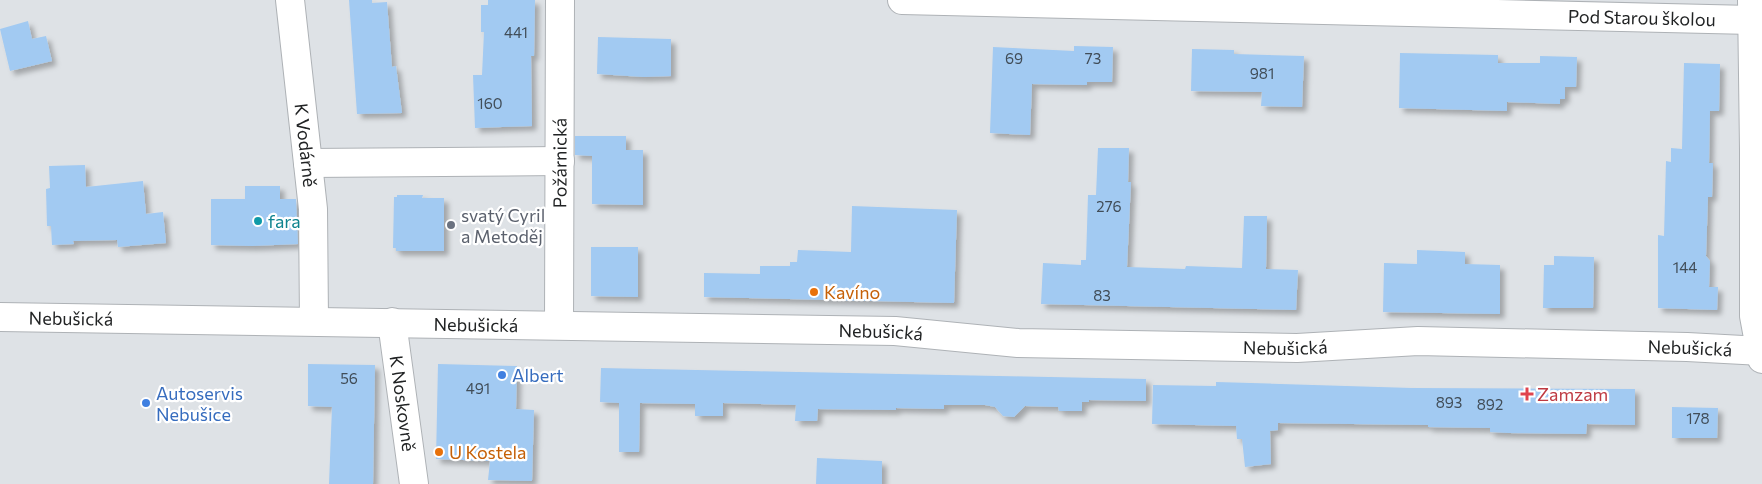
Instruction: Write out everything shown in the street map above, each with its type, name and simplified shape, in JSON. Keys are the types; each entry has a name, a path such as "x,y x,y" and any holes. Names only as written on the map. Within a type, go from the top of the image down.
{"street":[{"name":"K Vodárně","path":"290,0 313,209 314,321"},
{"name":"Požárnická","path":"559,325 560,0"},
{"name":"Pod Starou školou","path":"902,0 1752,10"},
{"path":"1752,10 1754,316 1762,354"},
{"path":"308,162 560,161"},
{"name":"Nebušická","path":"0,317 392,322 895,332 1028,344 1298,348 1418,341 1687,346 1762,354"},
{"name":"K Noskovně","path":"392,322 414,484"}],"building":[{"path":"349,0 372,0 372,3 387,2 392,67 396,66 402,113 357,114"},
{"path":"488,0 535,0 534,56 531,56 532,126 475,128 473,75 482,75 484,32 481,32 481,5 488,5"},
{"path":"28,21 32,39 46,36 52,61 10,71 0,29"},
{"path":"598,37 671,39 671,76 644,77 597,74"},
{"path":"1074,46 1113,47 1112,82 1087,82 1087,85 1032,84 1030,135 990,133 993,47 1074,51"},
{"path":"1192,49 1234,50 1234,54 1304,56 1302,107 1261,106 1262,92 1191,91"},
{"path":"1400,53 1498,55 1498,63 1540,63 1540,56 1577,57 1576,87 1565,87 1565,99 1560,99 1560,104 1507,102 1507,111 1399,108"},
{"path":"1684,63 1720,64 1719,111 1710,111 1709,163 1713,163 1712,197 1708,197 1706,256 1710,261 1709,287 1718,287 1717,310 1658,308 1658,235 1664,236 1666,161 1671,162 1671,148 1682,149"},
{"path":"575,136 626,136 626,150 643,150 643,205 592,204 592,156 575,155"},
{"path":"1098,148 1129,148 1128,182 1131,182 1127,267 1185,269 1186,266 1242,268 1244,216 1267,216 1266,269 1298,270 1296,310 1041,304 1043,263 1081,265 1081,260 1086,260 1088,195 1096,195"},
{"path":"85,165 86,187 143,181 146,214 163,212 166,243 118,247 117,240 73,241 74,244 52,245 51,226 47,226 46,189 50,188 49,166"},
{"name":"fara","path":"245,186 280,186 280,199 296,199 298,244 211,245 211,199 245,199"},
{"path":"397,195 423,195 422,198 444,198 444,251 396,251 396,248 393,248 394,197 397,197"},
{"path":"852,206 957,210 954,303 704,297 704,273 760,274 760,266 790,266 790,262 797,262 798,250 851,252"},
{"path":"591,247 638,247 638,297 591,296"},
{"path":"1417,250 1465,252 1465,264 1500,265 1500,314 1383,312 1384,263 1417,264"},
{"path":"1554,256 1594,257 1593,308 1543,308 1544,265 1554,265"},
{"path":"308,364 375,365 373,484 329,484 332,407 308,406"},
{"path":"438,364 517,366 516,409 534,410 532,481 488,480 490,461 436,459"},
{"path":"601,368 1146,379 1146,401 1089,400 1089,402 1082,402 1082,411 1059,411 1058,407 1025,406 1014,417 1003,416 995,407 985,405 944,405 944,409 818,409 817,421 795,421 796,405 723,403 723,416 695,416 695,404 640,403 639,452 619,452 619,403 600,402"},
{"path":"1216,382 1412,388 1635,389 1635,425 1587,424 1586,434 1490,432 1490,428 1428,427 1428,425 1278,423 1278,430 1270,431 1271,464 1245,467 1242,439 1237,439 1236,426 1152,424 1153,385 1216,386"},
{"path":"1672,407 1718,408 1717,438 1672,438"},
{"path":"817,458 882,461 882,484 816,484"}],"place":[{"name":"fara","path":"258,221"},
{"name":"svatý Cyril a Metoděj","path":"451,225"},
{"name":"Kavíno","path":"814,292"},
{"name":"Albert","path":"502,375"},
{"name":"Zamzam","path":"1527,394"},
{"name":"Autoservis Nebušice","path":"146,403"},
{"name":"U Kostela","path":"439,452"}]}
